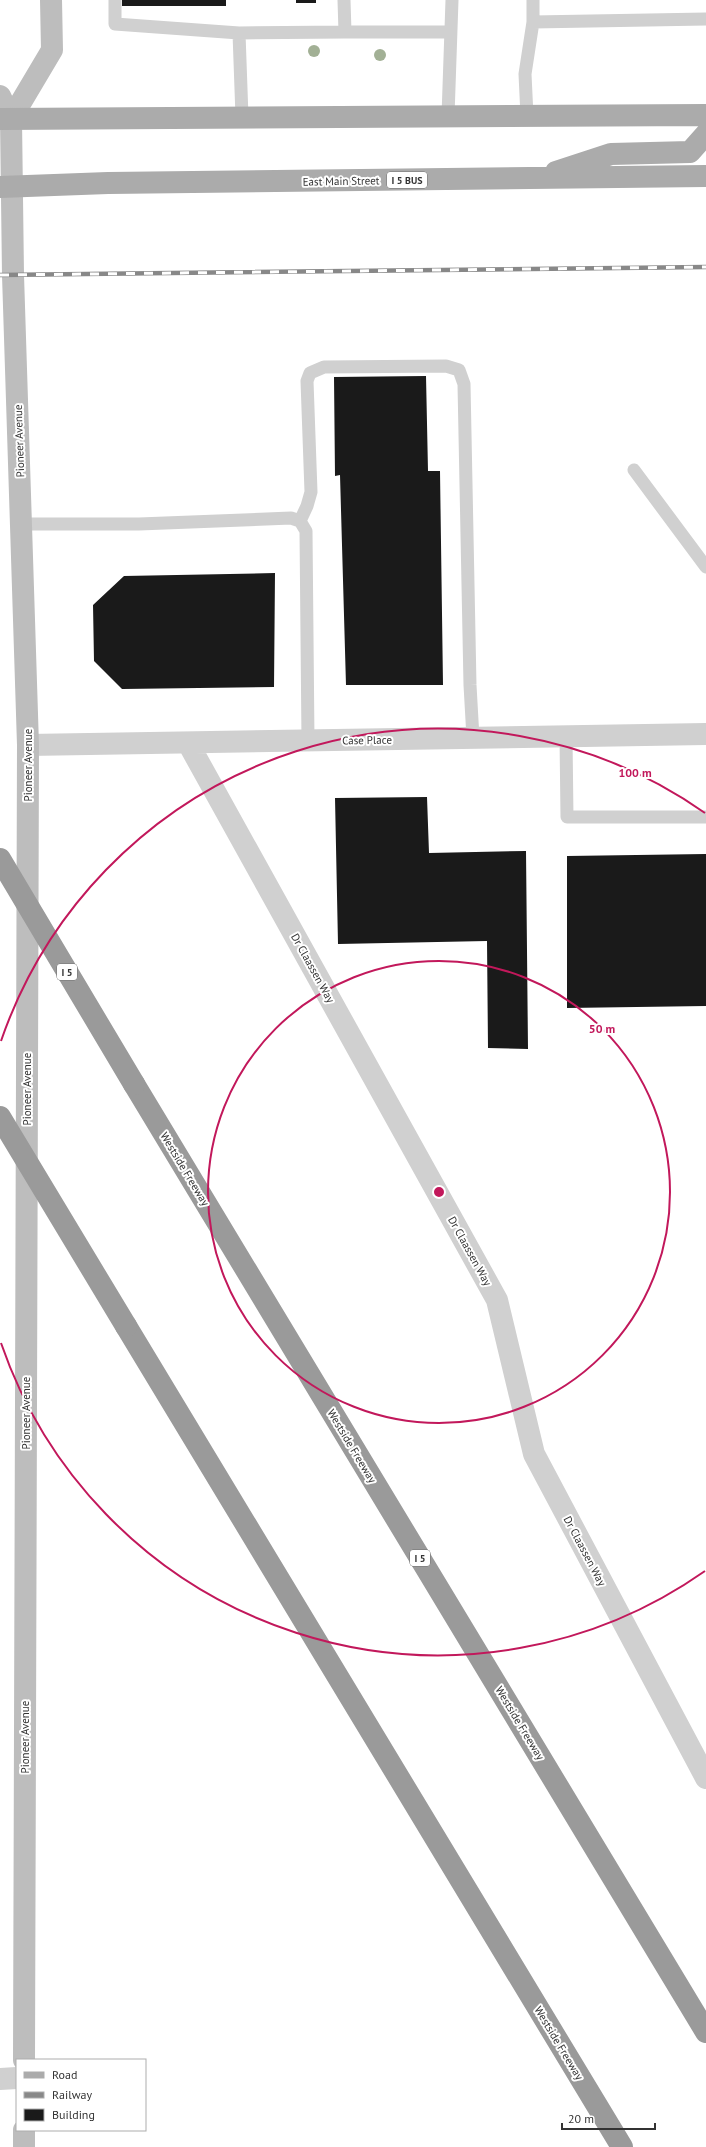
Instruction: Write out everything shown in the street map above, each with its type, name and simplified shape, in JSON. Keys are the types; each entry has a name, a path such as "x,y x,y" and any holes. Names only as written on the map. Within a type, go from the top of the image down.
{"highway":[{"name":"Westside Freeway","path":"0,860 706,2032"},
{"name":"Westside Freeway","path":"0,1117 622,2147"}],"main road":[{"path":"5,119 706,115"},
{"path":"538,179 611,154 690,152 706,134"},
{"name":"East Main Street","path":"6,186 108,183 706,176"}],"street":[{"path":"5,119 52,50 51,0"},
{"name":"Pioneer Avenue","path":"0,96 5,119 6,186 21,524 28,746 24,2059"},
{"name":"Case Place","path":"28,746 706,734"},
{"name":"Dr Claassen Way","path":"188,743 497,1300 534,1454 706,1778"},
{"path":"0,2079 16,2078"},
{"path":"24,2131 24,2147"}],"lane":[{"path":"115,0 115,24 239,33 449,32"},
{"path":"344,0 345,32"},
{"path":"448,116 449,32 452,0"},
{"path":"526,116 525,74 533,22 533,0"},
{"path":"533,22 706,19"},
{"path":"239,33 242,118"},
{"path":"300,521 307,506 311,492 307,381 310,373 324,367 446,366 459,370 464,384 470,685 473,738"},
{"path":"634,470 706,567"},
{"path":"21,524 146,524 291,518 300,521 306,531 308,741"},
{"path":"566,737 567,817 706,817"}],"building":[{"path":"122,0 226,0 226,6 122,6"},
{"path":"296,0 316,0 316,3 296,3"},
{"path":"426,376 428,471 440,471 443,685 346,685 340,475 335,476 334,377"},
{"path":"275,573 274,687 122,689 94,661 93,605 124,576"},
{"path":"427,797 429,853 526,851 528,1049 488,1048 487,941 338,944 335,798"},
{"path":"706,854 706,1006 567,1008 567,856"}],"railway":[{"path":"0,275 706,267"}]}
